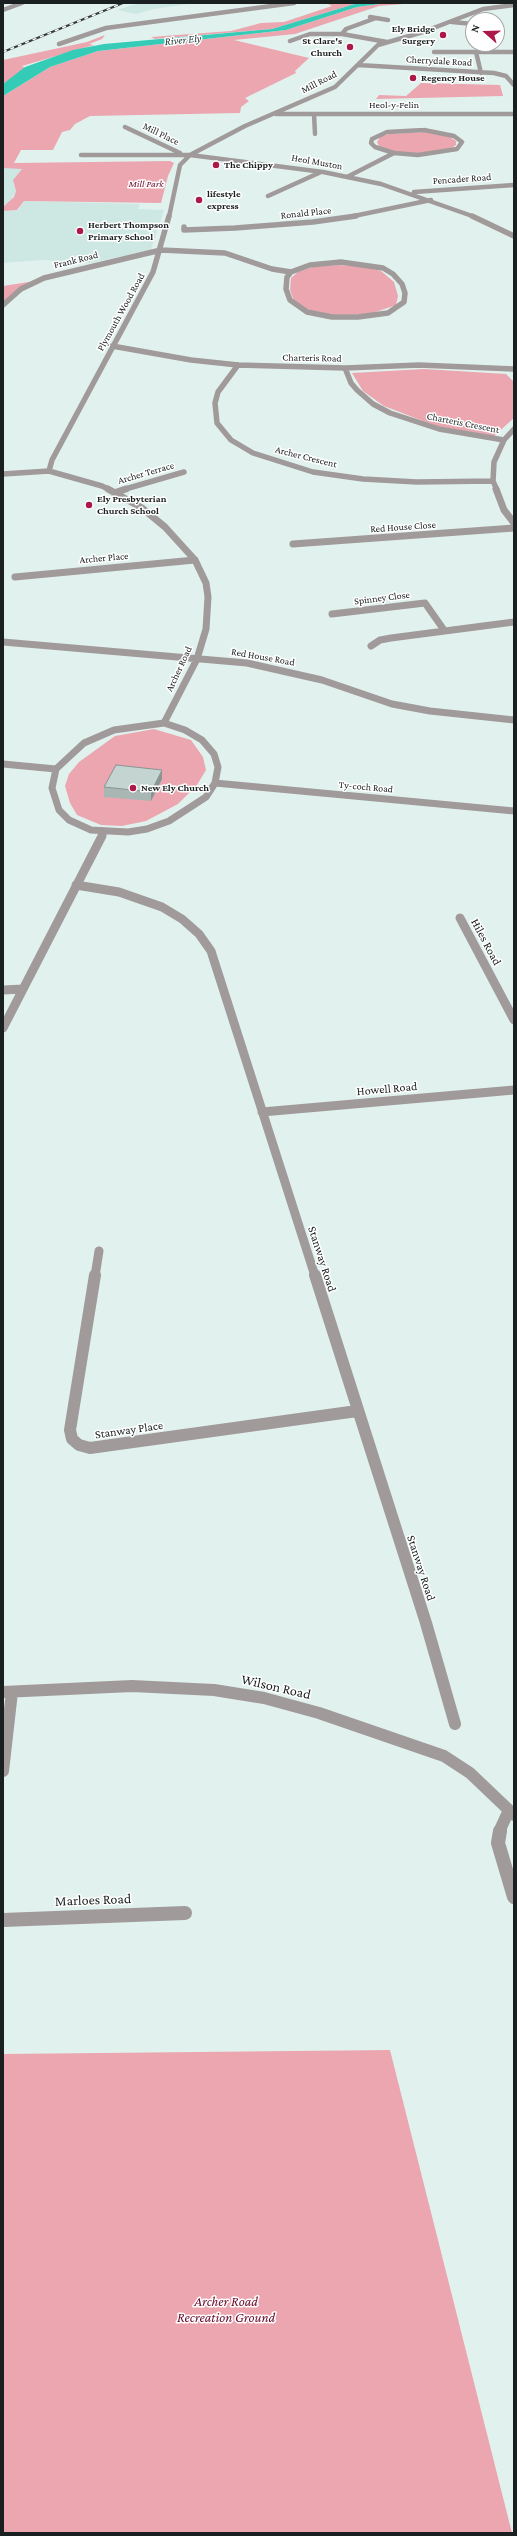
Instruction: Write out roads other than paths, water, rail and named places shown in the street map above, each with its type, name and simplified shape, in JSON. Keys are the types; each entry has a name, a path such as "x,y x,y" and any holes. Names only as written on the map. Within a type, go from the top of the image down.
{"street":[{"path":"3,10 22,3"},
{"path":"59,44 114,27 294,3"},
{"name":"Mill Road","path":"473,12 514,4"},
{"name":"Mill Road","path":"190,155 244,126 334,87 346,78 373,48 387,42 423,32 465,15"},
{"path":"367,16 388,20"},
{"path":"342,34 346,29 376,18"},
{"name":"Mill Road","path":"450,21 465,23"},
{"path":"100,23 114,27"},
{"path":"290,41 310,34 342,34 387,42"},
{"path":"434,52 465,52"},
{"path":"476,52 482,73"},
{"name":"Cherrydale Road","path":"358,65 482,73 506,76 514,85"},
{"name":"Heol-y-Felin","path":"273,114 514,114"},
{"path":"314,114 315,134"},
{"name":"Mill Place","path":"125,127 174,151 190,155"},
{"path":"347,177 394,153 418,155 441,154 457,149 462,142 454,136 424,130 387,132 372,139 371,143 375,147 394,153"},
{"name":"Heol Muston","path":"82,155 190,155 323,172 410,193 431,200 467,213 514,236"},
{"name":"Plymouth Wood Road","path":"49,471 52,460 153,272 161,250 174,201 178,168 190,155"},
{"path":"268,196 323,172"},
{"name":"Pencader Road","path":"410,193 514,185"},
{"name":"Ronald Place","path":"184,227 184,230 313,222 367,214 431,200"},
{"name":"Frank Road","path":"3,305 11,296 21,289 44,278 161,250 225,252 272,269 291,272"},
{"path":"341,262 383,268 393,274 402,284 405,293 404,302 388,313 358,317 332,317 307,312 290,300 286,289 288,277 291,272 310,266 341,262"},
{"name":"Charteris Road","path":"112,346 192,360 238,365 345,368 419,365 514,369"},
{"name":"Archer Crescent","path":"238,365 218,392 215,403 217,423 231,440 252,453 313,472 363,478 417,482 492,481"},
{"name":"Charteris Crescent","path":"345,368 351,383 357,390 373,404 390,413 439,429 504,440"},
{"path":"514,429 504,440 494,462 492,481 504,510 514,523"},
{"name":"Archer Road","path":"3,474 49,471 87,480 142,508 165,527 195,560 206,583 208,596 206,629 197,659 164,723"},
{"name":"Archer Terrace","path":"114,493 184,472"},
{"name":"Red House Close","path":"293,544 514,528"},
{"name":"Archer Place","path":"15,577 195,560"},
{"name":"Spinney Close","path":"332,614 425,603 444,630"},
{"path":"371,646 385,639 444,630 514,622"},
{"name":"Red House Road","path":"3,642 247,663 286,670 392,704 430,711 514,720"},
{"path":"164,723 185,730 202,740 214,754 218,767 216,783 200,802 169,821 147,829 104,832 80,826 59,810 52,788 56,769 84,743 99,735 130,726 164,723"},
{"path":"3,764 56,769"},
{"name":"Ty-coch Road","path":"216,783 514,810"},
{"path":"3,1028 104,832"},
{"name":"Stanway Road","path":"76,885 118,892 162,907 182,919 198,934 211,950 357,1411 426,1623 455,1724"},
{"name":"Hiles Road","path":"460,918 514,1020"},
{"path":"3,990 23,989"},
{"name":"Howell Road","path":"262,1112 514,1090"},
{"name":"Stanway Place","path":"99,1252 70,1430 72,1439 79,1445 90,1448 357,1411"},
{"name":"Wilson Road","path":"8,1692 132,1686 214,1690 264,1698 319,1713 444,1756 470,1773 511,1812"},
{"path":"3,1771 8,1692"},
{"path":"511,1812 500,1828 498,1843 514,1896"},
{"name":"Marloes Road","path":"3,1920 185,1913"}],"water":[{"name":"River Ely","path":"358,3 387,3 357,7 286,30 98,51 50,67 3,96 3,84 25,67 73,50 104,44 272,29"}],"railway":[{"path":"3,52 123,3"}],"place":[{"name":"Ely Bridge Surgery","path":"443,35"},
{"name":"St Clare's Church","path":"350,47"},
{"name":"Regency House","path":"413,78"},
{"name":"The Chippy","path":"216,165"},
{"name":"lifestyle express","path":"199,200"},
{"name":"Herbert Thompson Primary School","path":"80,231"},
{"name":"Ely Presbyterian Church School","path":"89,505"},
{"name":"New Ely Church","path":"133,788"}],"park label":[{"name":"Mill Park","path":"146,184"},
{"name":"Archer Road Recreation Ground","path":"226,2310"}]}
